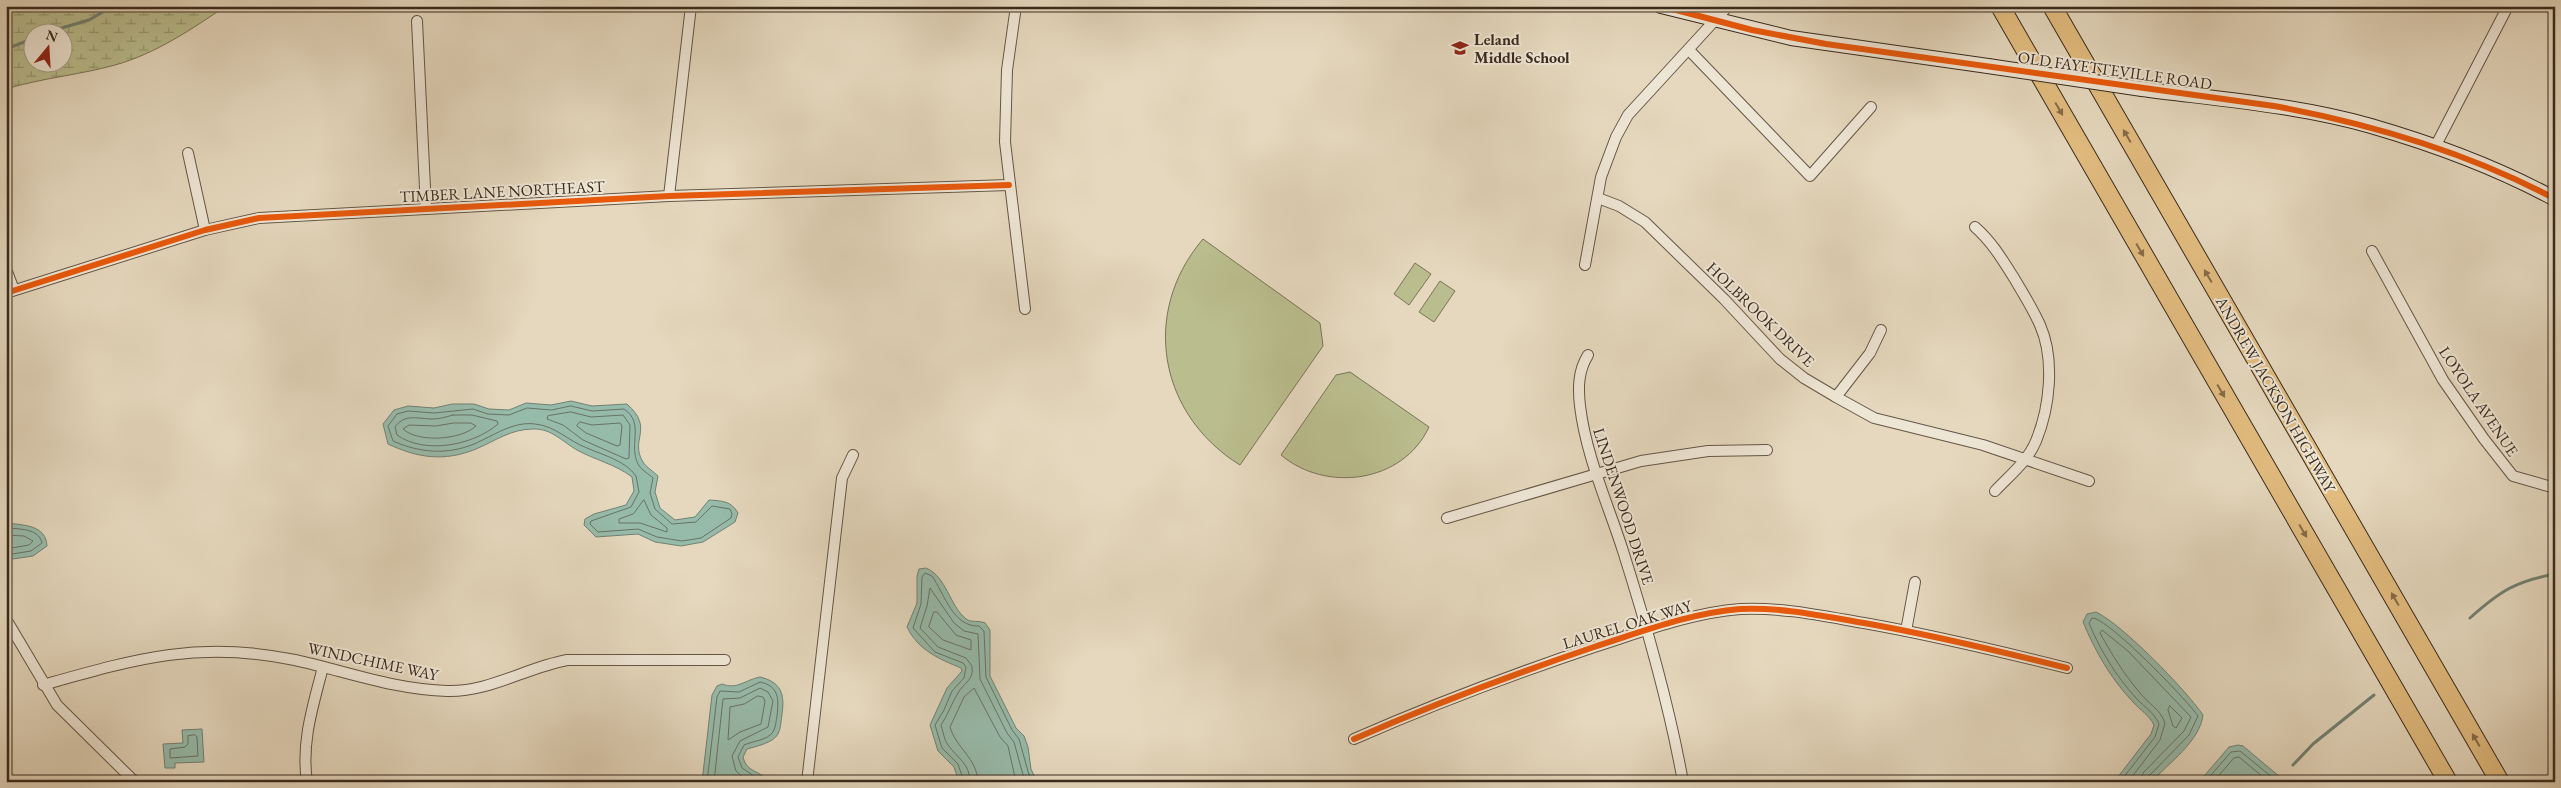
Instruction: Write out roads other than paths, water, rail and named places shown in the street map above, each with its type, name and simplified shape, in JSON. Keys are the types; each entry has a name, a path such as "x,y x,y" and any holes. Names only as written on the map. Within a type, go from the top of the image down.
{"highway":[{"path":"2000,6 2448,782"},
{"name":"ANDREW JACKSON HIGHWAY","path":"2052,6 2500,782"}],"street":[{"path":"669,196 691,6"},
{"path":"1016,6 1007,70 1005,114 1009,185 1025,309"},
{"name":"OLD FAYETTEVILLE ROAD","path":"1661,6 1714,21 1826,44 2274,106 2322,115 2371,126 2435,148 2482,166 2555,199"},
{"path":"1585,265 1601,177 1616,137 1628,115 1728,6"},
{"path":"2435,148 2508,6"},
{"path":"417,21 426,209"},
{"path":"1689,50 1810,176 1871,107"},
{"path":"188,154 205,230"},
{"name":"TIMBER LANE NORTHEAST","path":"10,291 205,230 258,218 669,196 1009,185"},
{"name":"HOLBROOK DRIVE","path":"1598,198 1619,206 1645,222 1724,299 1780,359 1804,378 1836,397 1874,418 1983,445 2089,481"},
{"path":"1975,227 1991,242 2041,326 2047,354 2049,382 2045,410 2036,442 2025,458 1994,491"},
{"name":"LOYOLA AVENUE","path":"2372,251 2443,380 2513,476 2555,488"},
{"path":"6,269 10,291"},
{"path":"1836,397 1870,353 1881,330"},
{"name":"LINDENWOOD DRIVE","path":"1588,356 1580,373 1579,394 1587,442 1648,630 1683,782"},
{"path":"1447,518 1597,472 1687,452 1767,450"},
{"path":"807,782 842,478 853,455"},
{"path":"1906,631 1915,582"},
{"name":"LAUREL OAK WAY","path":"1354,739 1470,689 1648,630 1722,611 1761,609 1810,613 1906,631 2067,668"},
{"path":"6,619 24,646 43,684 68,716 135,782"},
{"name":"WINDCHIME WAY","path":"43,684 144,657 183,652 254,654 417,688 448,692 490,686 542,666 567,660 725,660"},
{"path":"307,782 304,757 306,737 323,667"}],"water":[{"path":"571,401 592,406 627,404 635,413 641,427 639,454 644,464 658,476 655,492 660,508 675,520 695,517 709,500 722,501 732,506 738,513 735,522 703,542 681,546 655,542 638,534 596,537 584,525 585,519 594,514 626,505 634,491 632,477 619,469 577,450 551,433 539,429 510,433 476,449 453,456 431,457 410,453 388,444 383,424 394,410 408,406 434,408 452,404 474,404 489,409 509,410 526,403 551,405"},
{"path":"6,523 33,527 43,534 47,546 33,556 6,560"},
{"path":"926,568 939,578 960,613 966,619 985,623 990,630 990,676 1016,728 1024,736 1028,747 1031,769 1037,782 959,782 954,767 938,751 930,725 947,688 962,671 961,668 923,648 907,627 917,603 917,576 919,569"},
{"path":"2096,612 2108,619 2137,643 2203,715 2201,725 2190,743 2151,782 2114,782 2151,734 2154,725 2150,718 2118,684 2093,644 2083,622 2087,614"},
{"path":"760,677 773,682 782,695 783,707 780,727 776,737 764,744 747,749 743,757 751,769 762,775 768,782 702,782 712,695 717,686 722,684 732,686"},
{"path":"202,729 204,762 175,763 175,768 165,768 163,744 183,743 182,730"},
{"path":"2243,746 2286,782 2199,782 2229,747"}],"waterway":[{"path":"72,25 89,20 113,6"},
{"path":"6,49 22,43"},
{"path":"2470,618 2509,588 2529,580 2555,574"},
{"path":"2293,765 2313,744 2374,695"}],"place":[{"name":"Leland Middle School","path":"1460,48"}]}
